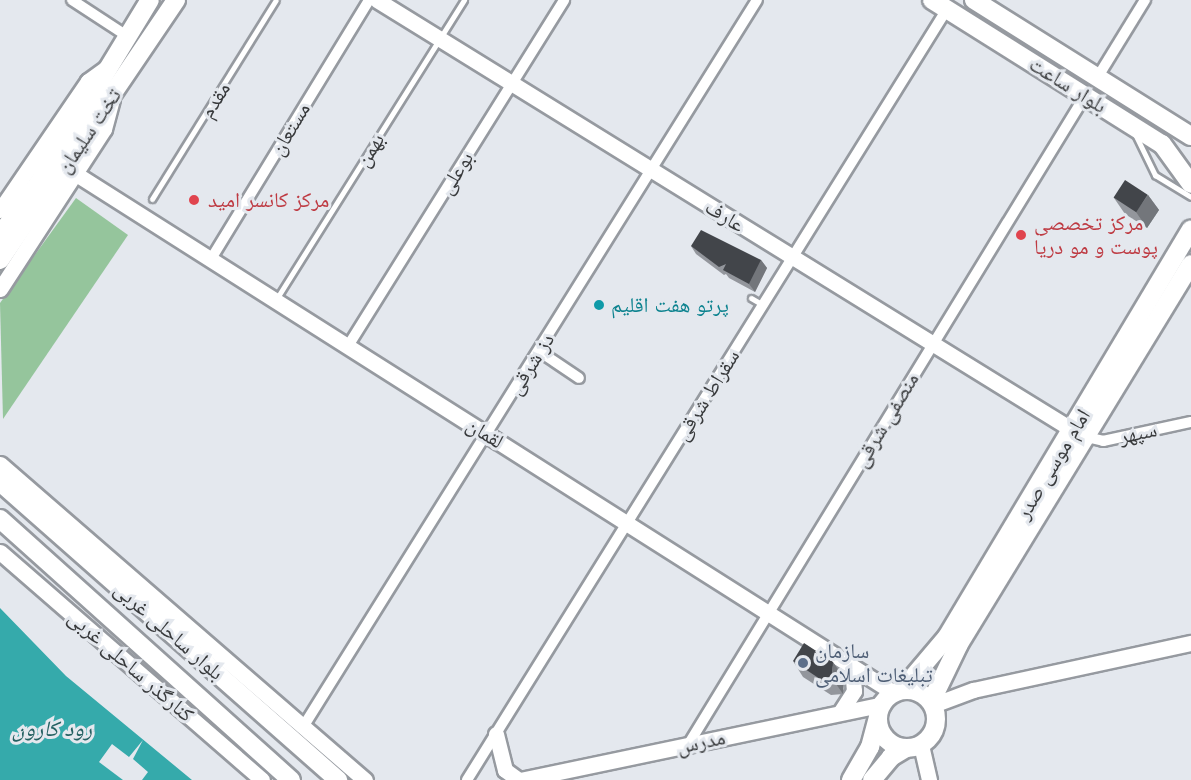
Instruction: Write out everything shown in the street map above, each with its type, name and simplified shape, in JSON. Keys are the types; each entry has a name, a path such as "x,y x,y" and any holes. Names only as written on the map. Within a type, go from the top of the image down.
{"main road":[{"name":"تخت سلیمان","path":"0,235 150,0"},
{"name":"تخت سلیمان","path":"0,260 176,0"},
{"name":"بلوار ساعت","path":"974,0 1191,136"},
{"name":"بلوار ساعت","path":"940,5 1162,144 1191,184"},
{"name":"امام موسی صدر","path":"932,704 959,644 1080,435 1191,229"},
{"name":"امام موسی صدر","path":"851,780 870,747 889,701 947,637 1191,264"},
{"name":"بلوار ساحلی غربی","path":"8,480 30,509 338,780"},
{"name":"بلوار ساحلی غربی","path":"0,519 291,780"},
{"path":"872,780 891,757 914,747 933,732 932,704 920,693 889,701 889,742 914,747"}],"street":[{"path":"72,0 127,36"},
{"name":"مستعان","path":"211,259 369,0"},
{"name":"عارف","path":"377,0 1080,435"},
{"name":"بوعلی","path":"348,346 564,0"},
{"name":"دز شرقی","path":"303,727 757,0"},
{"path":"1097,78 1145,0"},
{"name":"سقراط شرقی","path":"467,780 793,257 940,5"},
{"path":"0,210 88,81 111,64"},
{"name":"منصفی شرقی","path":"688,745 1085,96"},
{"path":"0,290 104,129 112,97"},
{"name":"لقمان","path":"76,174 852,667 889,701"},
{"path":"539,351 579,378"},
{"name":"سپهر","path":"1080,435 1103,441 1191,422"},
{"path":"0,464 8,480 365,780"},
{"name":"کنارگذر ساحلی غربی","path":"0,552 262,780"},
{"path":"932,704 973,690 1191,644"},
{"path":"841,711 854,691 852,667"},
{"name":"مدرس","path":"519,780 889,701"},
{"path":"496,734 505,770 519,780"},
{"path":"914,747 929,780"}],"lane":[{"name":"مقدم","path":"152,199 276,0"},
{"name":"بهمن","path":"276,300 465,0"},
{"path":"1127,122 1155,175 1191,197"},
{"path":"752,298 763,305"}],"green space":[{"path":"76,198 128,235 3,419 0,303"}],"water":[{"name":"رود کارون","path":"0,608 66,676 192,780 0,780"}],"pier":[{"path":"143,740 133,759 148,772 142,780 123,780 99,762 112,744 129,757"}],"building":[{"path":"1125,180 1148,195 1136,212 1114,198"},
{"path":"701,230 761,260 749,284 723,270 726,264 719,267 691,246"},
{"path":"804,643 833,662 832,678 820,679 793,661"}],"place":[{"name":"مرکز کانسر امید","path":"194,200"},
{"name":"مرکز تخصصی پوست و مو دریا","path":"1021,235"},
{"name":"پرتو هفت اقلیم","path":"599,305"},
{"name":"سازمان تبلیغات اسلامی","path":"803,663"}]}
